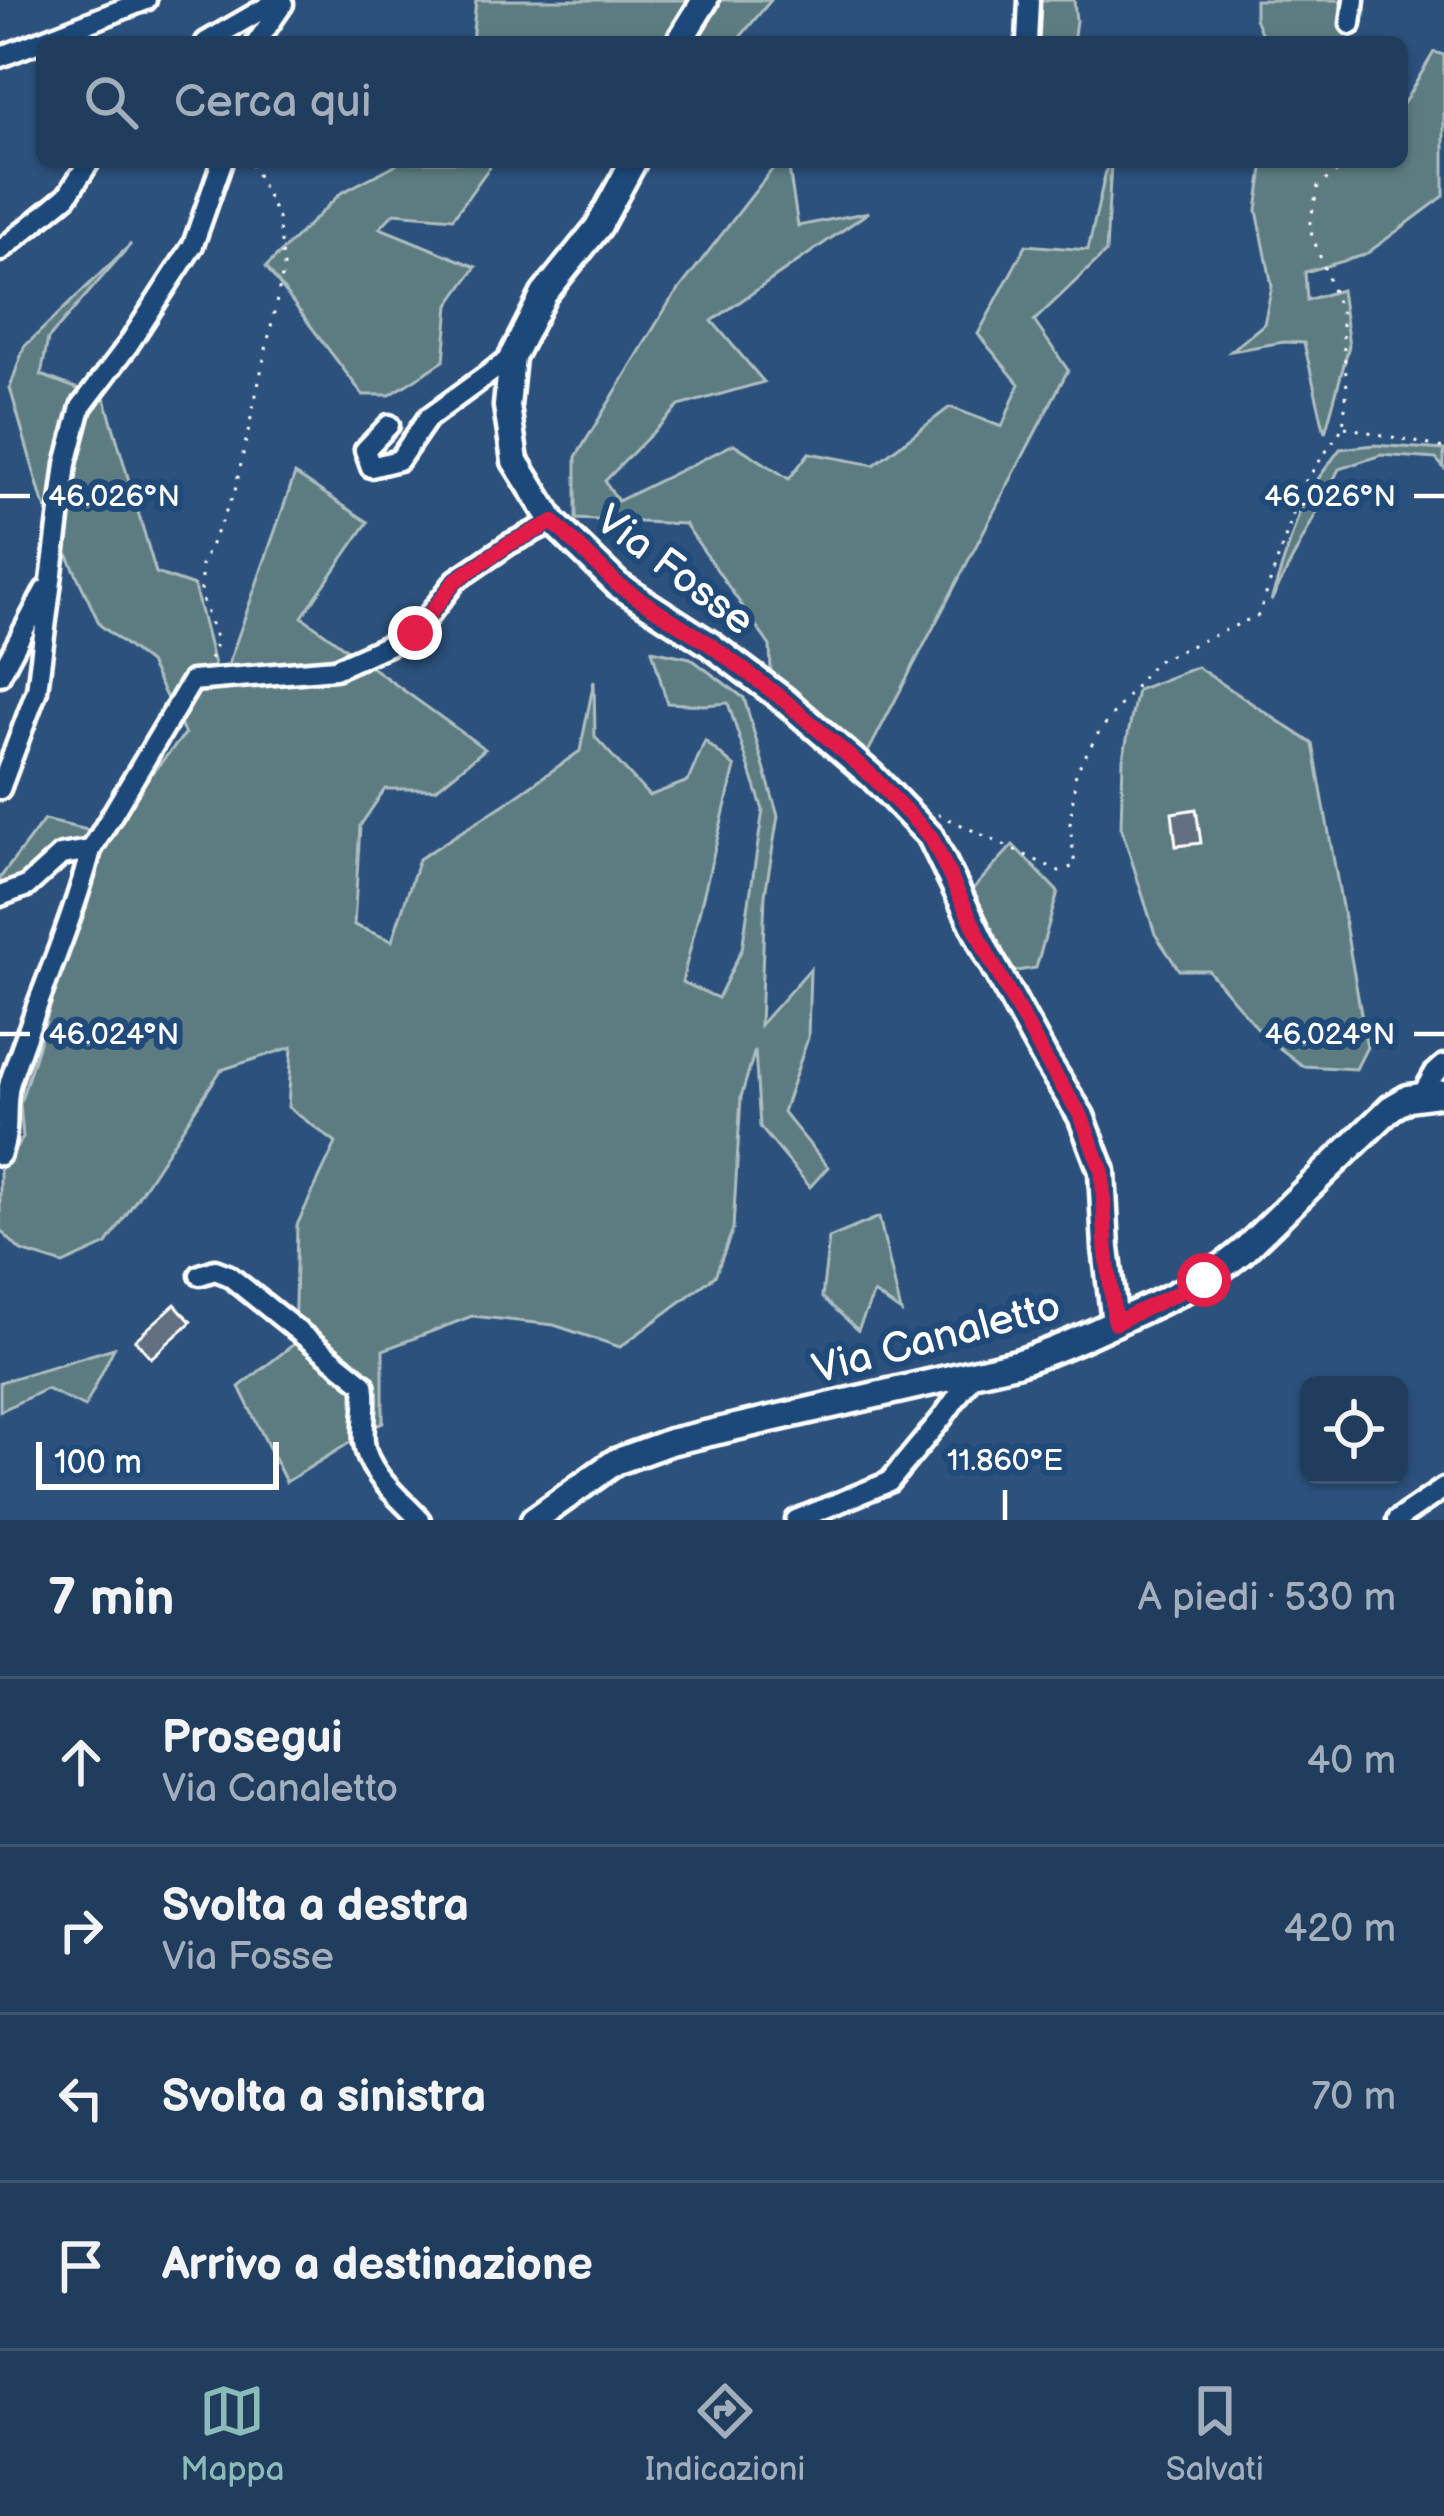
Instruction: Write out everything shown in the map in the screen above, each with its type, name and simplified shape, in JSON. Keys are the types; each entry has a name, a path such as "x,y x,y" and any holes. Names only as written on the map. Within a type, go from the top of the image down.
{"street":[{"path":"54,36 146,0"},
{"path":"217,36 282,0"},
{"path":"260,36 282,0"},
{"path":"683,36 705,0"},
{"path":"1027,36 1029,0"},
{"path":"1352,23 1354,0"},
{"path":"0,57 36,43"},
{"path":"0,250 67,196 85,168"},
{"path":"0,789 37,690 66,464 81,407 193,245 220,168"},
{"name":"Via Fosse","path":"630,168 598,227 544,294 512,357 507,406 515,461 553,522 618,585 784,700 872,776 931,837 988,955 1081,1116 1102,1171 1115,1323"},
{"path":"389,425 365,450 371,467 399,460 428,418 512,357"},
{"path":"0,1155 8,1126 8,1088 79,897 91,850 192,681 335,670 415,633 456,580 509,544 553,522"},
{"path":"0,675 53,576"},
{"path":"0,896 27,886 61,855 91,850"},
{"path":"1433,1094 1434,1074 1444,1065"},
{"name":"Via Canaletto","path":"534,1520 635,1453 1047,1354 1184,1292 1224,1267 1376,1120 1400,1102 1433,1094"},
{"path":"200,1275 215,1270 228,1275 364,1384 368,1457 421,1520"},
{"path":"796,1520 889,1482 974,1373"},
{"path":"1396,1520 1444,1488"}],"path":[{"path":"202,681 217,641 201,596 201,566 235,491 284,267 278,218 254,168"},
{"path":"931,810 1059,871 1075,866 1070,824 1076,772 1099,732 1156,662 1258,615 1303,485 1343,427 1347,388 1341,313 1309,227 1318,186 1341,168"},
{"path":"1343,427 1444,448"}],"green space":[{"path":"476,0 771,0 741,36 473,36"},
{"path":"1032,0 1074,0 1074,36 1033,36"},
{"path":"1255,0 1340,0 1351,36 1262,36 1255,18"},
{"path":"1434,52 1444,55 1444,196 1365,255 1305,272 1307,300 1341,290 1349,346 1325,433 1304,343 1231,351 1264,324 1272,286 1257,210 1263,168 1408,168 1408,96"},
{"path":"389,168 489,168 453,218 394,213 380,228 476,267 449,305 444,361 390,395 363,395 266,267 341,193"},
{"path":"773,168 789,168 798,226 869,212 712,321 764,382 679,406 605,481 618,501 734,444 789,479 809,453 874,465 950,407 1002,427 1019,384 978,334 1026,245 1088,250 1107,168 1111,168 1106,252 1034,321 1068,370 866,756 771,671 770,646 685,524 576,519 576,457 670,301"},
{"path":"131,244 48,339 41,375 105,399 156,573 194,586 220,688 295,474 368,522 302,617 485,749 436,789 385,789 360,826 354,925 392,941 419,859 580,751 594,681 595,737 649,796 688,781 705,741 735,767 682,982 718,998 742,949 763,810 728,703 667,703 652,650 690,658 744,698 778,816 765,895 760,1025 810,969 808,1038 783,1112 828,1167 810,1187 760,1127 755,1050 741,1097 733,1229 715,1276 620,1347 554,1325 472,1316 383,1350 383,1422 286,1482 239,1387 294,1344 297,1225 336,1143 288,1107 292,1047 221,1070 107,1244 63,1264 21,1251 0,1230 0,1169 23,1138 20,1103 97,858 0,885 0,878 44,820 101,833 185,734 149,663 100,625 42,500 10,388 24,347"},
{"path":"1374,445 1444,450 1444,468 1436,459 1381,455 1339,469 1271,601 1304,498 1340,449"},
{"path":"1197,667 1313,744 1367,1047 1356,1069 1303,1066 1265,1037 1208,970 1179,970 1155,934 1121,827 1123,759 1137,690"},
{"path":"1013,845 1058,892 1036,968 1010,972 973,889"},
{"path":"879,1217 901,1312 874,1293 858,1330 822,1297 829,1238"},
{"path":"114,1348 85,1407 46,1389 0,1411 0,1382"}],"building":[{"path":"1196,809 1201,843 1176,846 1172,813"},
{"path":"175,1304 191,1322 151,1358 135,1340"}],"route":[{"path":"415,633 456,580 509,544 553,522 618,585 784,700 872,776 931,837 988,955 1081,1116 1102,1171 1115,1323 1204,1280"}]}
